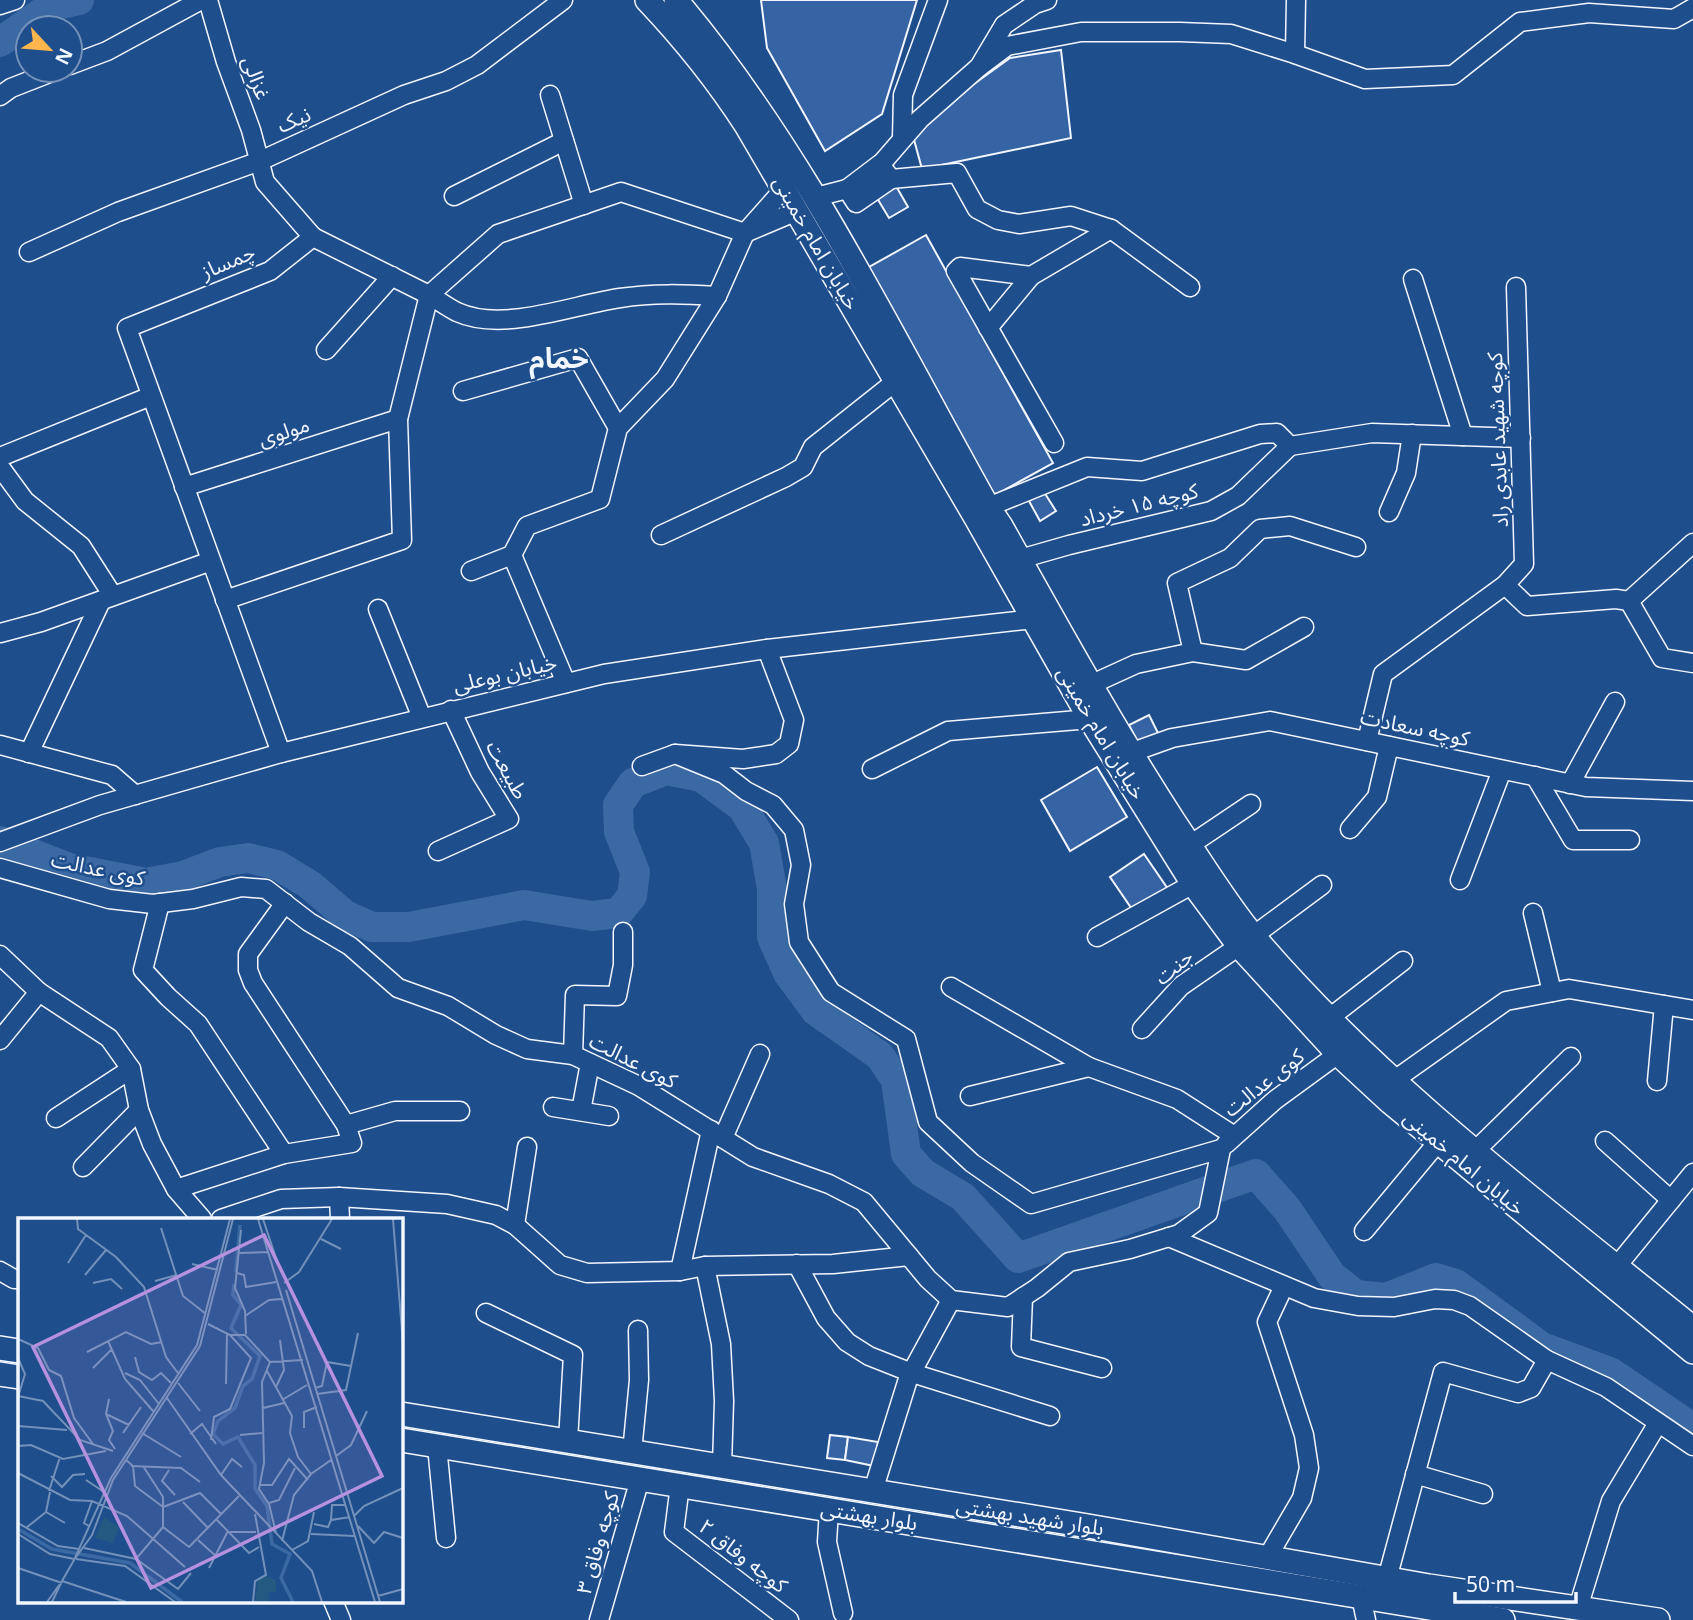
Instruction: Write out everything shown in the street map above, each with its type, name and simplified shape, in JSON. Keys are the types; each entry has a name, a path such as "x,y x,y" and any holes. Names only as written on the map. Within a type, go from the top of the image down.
{"main road":[{"name":"خیابان امام خمینی","path":"647,0 721,86 797,211 820,229 904,375 1090,719 1193,884 1246,941 1393,1082 1693,1328"},
{"name":"خیابان امام خمینی","path":"676,0 706,36 816,197 820,229"},
{"name":"خیابان امام خمینی","path":"904,375 1020,559 1130,753 1190,845 1246,941 1338,1054 1390,1102 1693,1352"},
{"path":"0,1348 18,1351"},
{"path":"0,1374 18,1377"},
{"name":"بلوار شهید بهشتی","path":"402,1414 1088,1526 1387,1579 1658,1620"},
{"name":"بلوار بهشتی","path":"402,1440 1503,1620"},
{"path":"1084,1551 1088,1526"}],"street":[{"path":"0,5 15,0"},
{"path":"84,60 107,51 201,0"},
{"name":"غزالی","path":"208,0 226,62 251,130 265,182 313,237"},
{"name":"نیک","path":"29,252 118,212 260,161 404,95 446,80 477,65 563,0"},
{"path":"902,139 903,95 938,0"},
{"path":"979,67 1004,25 1035,4 1046,0"},
{"path":"1295,54 1296,0"},
{"path":"820,229 852,196 886,172 902,139 920,119 1007,46 1081,32 1231,34 1365,79 1453,75 1520,22 1589,13 1674,19 1693,8"},
{"path":"0,96 21,84"},
{"path":"550,95 584,205"},
{"path":"454,196 564,141"},
{"path":"886,172 957,173 977,209 998,220 1019,224 1071,216 1111,229 1190,287"},
{"path":"471,571 512,555 527,526 600,499 618,428 665,379 717,296 744,233 784,189"},
{"path":"225,600 402,540 398,419 429,295 498,234 621,192 744,233 797,211"},
{"path":"816,197 852,196"},
{"path":"988,328 1031,276 1111,229"},
{"path":"313,237 458,312 482,319 515,319 621,298 666,293 717,296"},
{"name":"چمساز","path":"281,753 127,328 270,271 313,237"},
{"path":"1031,276 957,268 956,271 1054,443"},
{"path":"326,350 392,276"},
{"path":"1413,279 1463,436"},
{"name":"کوچه شهید عابدی راد","path":"1367,741 1383,674 1505,585 1524,564 1516,287"},
{"path":"463,391 578,358 618,428"},
{"path":"661,535 803,467 813,447 904,375"},
{"path":"0,457 151,396"},
{"name":"مولوی","path":"184,487 398,419"},
{"path":"988,507 1087,467 1142,471 1260,433 1277,433 1290,446 1372,433 1521,438"},
{"path":"1389,512 1406,473 1412,434"},
{"name":"کوچه ۱۵ خرداد","path":"1020,559 1211,511 1238,496 1290,446"},
{"path":"0,467 24,501 81,546 107,598"},
{"path":"1193,652 1177,583 1230,558 1260,529 1290,526 1356,547"},
{"path":"1505,585 1527,606 1616,599 1629,601 1691,549"},
{"path":"512,555 566,683"},
{"path":"0,634 211,561"},
{"path":"29,753 107,598"},
{"path":"1629,601 1662,658 1693,663"},
{"path":"378,609 422,718"},
{"name":"خیابان بوعلی","path":"0,842 135,795 281,753 604,674 767,649 1034,619"},
{"path":"1090,685 1136,664 1193,652 1246,660 1304,627"},
{"path":"642,766 675,754 743,759 776,754 789,744 794,720 767,649"},
{"path":"1570,784 1615,702"},
{"name":"طبيعت","path":"438,851 509,819 480,772 451,710"},
{"path":"872,769 948,731 1090,719"},
{"name":"کوچه سعادت","path":"1130,753 1172,738 1270,721 1586,788 1693,791"},
{"path":"0,746 112,775 135,795"},
{"path":"1350,829 1377,797 1389,746"},
{"path":"675,754 724,774 746,791 774,805 794,830 802,865 794,904 799,943 831,992 906,1039 928,1122 972,1163 1031,1204 1221,1149 1208,1213 1179,1234 1130,1249 1069,1262 1008,1307 951,1300 912,1373 873,1491"},
{"path":"1460,880 1502,769"},
{"path":"1535,776 1573,840 1630,840"},
{"path":"1190,845 1251,804"},
{"name":"کوی عدالت","path":"0,868 109,899 160,903 194,900 241,887 266,889 309,922 350,946 398,988 448,1006 496,1035 527,1049 573,1055 639,1086 753,1157 829,1184 864,1202 928,1279 951,1300"},
{"path":"1097,937 1193,884"},
{"name":"جنت","path":"1142,1029 1181,986 1322,884"},
{"path":"160,903 143,970 198,1024 284,1154"},
{"path":"176,1189 284,1154 352,1143 346,1125 253,983 248,970 247,954 285,903"},
{"path":"1533,913 1552,992"},
{"path":"573,1055 575,995 617,996 623,965 624,932"},
{"path":"0,955 39,992 109,1038 131,1069 139,1110 152,1144 176,1189 201,1218"},
{"path":"1328,1019 1403,961"},
{"path":"951,987 1089,1067 1177,1099 1233,1135"},
{"path":"1393,1082 1506,1001 1569,989 1693,1010"},
{"path":"0,1040 39,992"},
{"path":"1657,1081 1664,1005"},
{"path":"680,1271 717,1134 760,1054"},
{"name":"کوی عدالت","path":"1221,1149 1233,1135 1275,1100 1338,1054"},
{"path":"1476,1150 1571,1056"},
{"path":"582,1111 590,1063"},
{"path":"970,1096 1089,1067"},
{"path":"56,1118 131,1069"},
{"path":"552,1107 610,1115"},
{"path":"83,1167 139,1110"},
{"path":"346,1125 395,1111 460,1111"},
{"path":"1605,1141 1671,1200"},
{"path":"1364,1231 1438,1142"},
{"path":"515,1225 527,1147"},
{"path":"1617,1266 1693,1173"},
{"path":"223,1218 281,1199 339,1197 447,1204 496,1214 515,1225 560,1265 587,1273 680,1271 705,1266 833,1264 909,1256"},
{"path":"339,1197 340,1218"},
{"path":"1169,1237 1314,1298 1358,1306 1394,1307 1435,1299 1454,1300 1479,1311 1548,1360 1606,1387 1693,1446"},
{"path":"797,1264 826,1318 847,1342 869,1356 912,1373 1050,1416"},
{"path":"705,1266 721,1343 724,1401 722,1466"},
{"path":"0,1271 18,1279"},
{"path":"1267,1558 1302,1498 1309,1468 1304,1435 1267,1322 1284,1286"},
{"path":"1023,1297 1021,1347 1102,1368"},
{"path":"486,1312 573,1356 568,1441"},
{"path":"632,1451 639,1380 638,1330"},
{"path":"1387,1579 1443,1372 1518,1393 1531,1388 1548,1360"},
{"path":"1578,1608 1611,1502 1658,1423"},
{"path":"437,1446 446,1538"},
{"path":"1415,1474 1483,1494"},
{"name":"کوچه وفاق ۳","path":"599,1620 640,1479"},
{"name":"کوچه وفاق ۲","path":"680,1485 674,1532 789,1620"},
{"path":"829,1510 827,1542 843,1613"},
{"path":"1362,1597 1366,1620"},
{"path":"333,1602 341,1620"}],"building":[{"path":"761,0 917,0 882,114 825,151 767,48"},
{"path":"1061,50 1071,138 922,169 913,136 967,89 1010,58"},
{"path":"896,186 908,207 889,218 877,198"},
{"path":"926,235 1053,463 988,499 862,271"},
{"path":"1044,492 1056,511 1040,521 1029,501"},
{"path":"1149,715 1160,737 1140,747 1129,725"},
{"path":"1097,767 1127,817 1070,851 1041,800"},
{"path":"1144,854 1168,889 1134,912 1110,877"},
{"path":"830,1435 848,1437 845,1460 827,1458"},
{"path":"848,1437 878,1442 874,1466 845,1460"}],"waterway":[{"path":"0,42 51,6 79,0"},
{"path":"0,841 69,868 146,883 183,876 220,862 248,858 277,865 310,885 345,915 372,927 409,927 524,905 592,916 618,913 632,896 635,872 619,832 618,805 633,783 666,770 701,777 742,807 764,843 772,889 772,937 788,973 816,1011 880,1056 896,1080 906,1154 923,1173 963,1197 1018,1258 1256,1174 1287,1209 1332,1276 1356,1295 1386,1298 1436,1278 1456,1284 1542,1347 1610,1372 1693,1428"}],"district":[{"name":"خمام","path":"559,358"}]}
